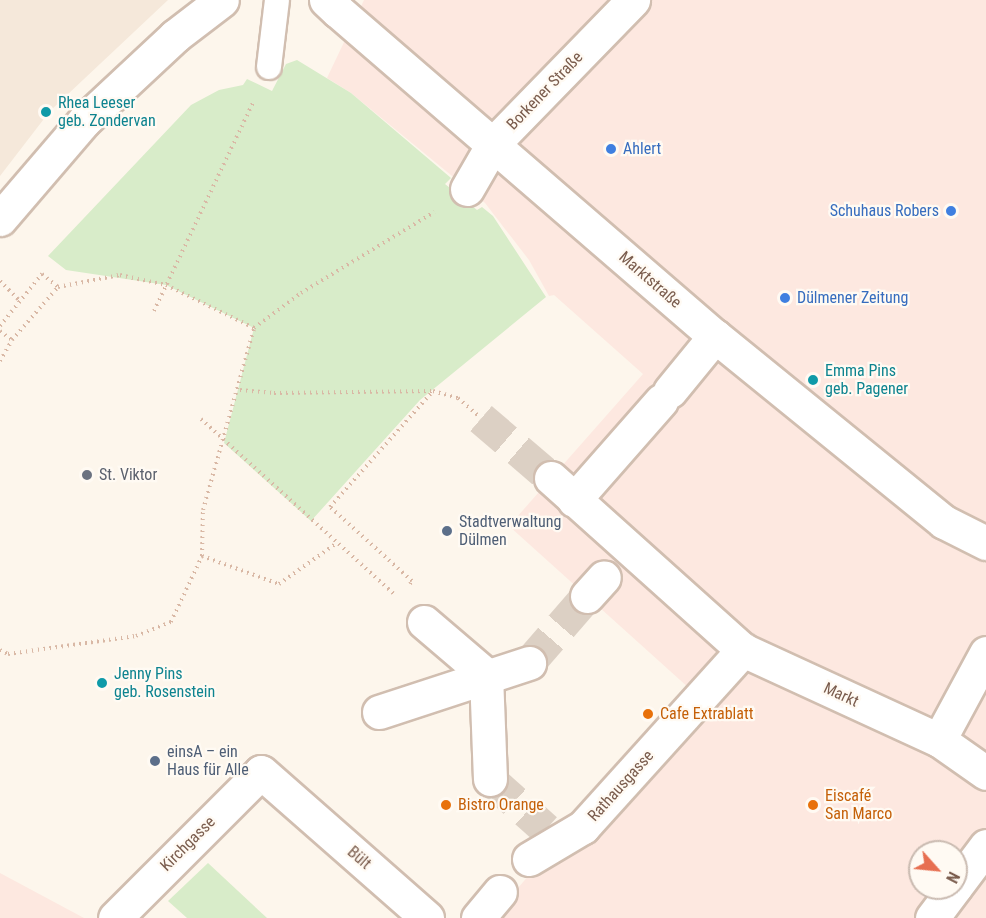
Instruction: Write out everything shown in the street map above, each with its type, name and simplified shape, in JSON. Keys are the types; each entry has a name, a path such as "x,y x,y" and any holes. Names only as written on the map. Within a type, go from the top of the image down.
{"street":[{"path":"0,219 84,121 175,36 222,0"},
{"name":"Borkener Straße","path":"467,189 493,144 633,0"},
{"name":"Marktstraße","path":"332,6 715,336 944,522 986,542"},
{"name":"Markt","path":"715,336 665,396 562,489 608,573 743,650 939,740 977,766"},
{"path":"424,622 486,675 490,779"},
{"name":"Rathausgasse","path":"529,859 552,835 583,828 743,650"},
{"path":"939,740 986,653"},
{"path":"379,712 486,675 529,663"},
{"name":"Bült","path":"261,772 301,788 427,918"},
{"name":"Kirchgasse","path":"115,918 261,772"},
{"path":"968,870 986,846"},
{"path":"478,918 500,892"},
{"path":"932,918 945,900"}],"lane":[{"path":"270,67 277,0"}],"path":[{"path":"154,311 256,96"},
{"path":"0,650 8,654 136,636 171,622 202,555 203,510 240,390 254,328 301,293 440,208"},
{"path":"12,340 0,328 42,274 58,287"},
{"path":"0,361 12,340 58,287 120,275 166,285 254,328"},
{"path":"0,281 20,301"},
{"path":"240,390 274,393 433,391 458,398 481,418"},
{"path":"409,585 412,581 330,507 433,391"},
{"path":"201,419 224,443 424,622"},
{"path":"202,555 279,584 337,543"}],"shaded area":[{"path":"0,0 168,0 50,111 0,176"},
{"path":"364,0 986,0 986,918 492,918 690,689 509,526 643,374 554,295 549,296 529,260 485,203 351,93 327,78"},
{"path":"0,873 84,918 0,918"}],"green space":[{"path":"297,60 351,93 451,178 445,184 477,210 482,207 493,216 546,297 420,400 311,521 224,443 254,328 166,285 66,270 48,256 191,105 219,90 243,85 247,79 272,91 286,64"},
{"path":"208,863 267,918 187,918 168,901"}],"tunnel":[{"path":"481,418 551,478"},
{"path":"529,663 587,596"},
{"path":"490,779 546,829"}],"place":[{"name":"Rhea Leeser geb. Zondervan","path":"46,112"},
{"name":"Ahlert","path":"611,149"},
{"name":"Schuhaus Robers","path":"951,211"},
{"name":"Dülmener Zeitung","path":"785,298"},
{"name":"Emma Pins geb. Pagener","path":"813,380"},
{"name":"St. Viktor","path":"87,475"},
{"name":"Stadtverwaltung Dülmen","path":"447,531"},
{"name":"Jenny Pins geb. Rosenstein","path":"102,683"},
{"name":"Cafe Extrablatt","path":"648,714"},
{"name":"einsA – ein Haus für Alle","path":"155,761"},
{"name":"Bistro Orange","path":"446,805"},
{"name":"Eiscafé San Marco","path":"813,805"}]}
